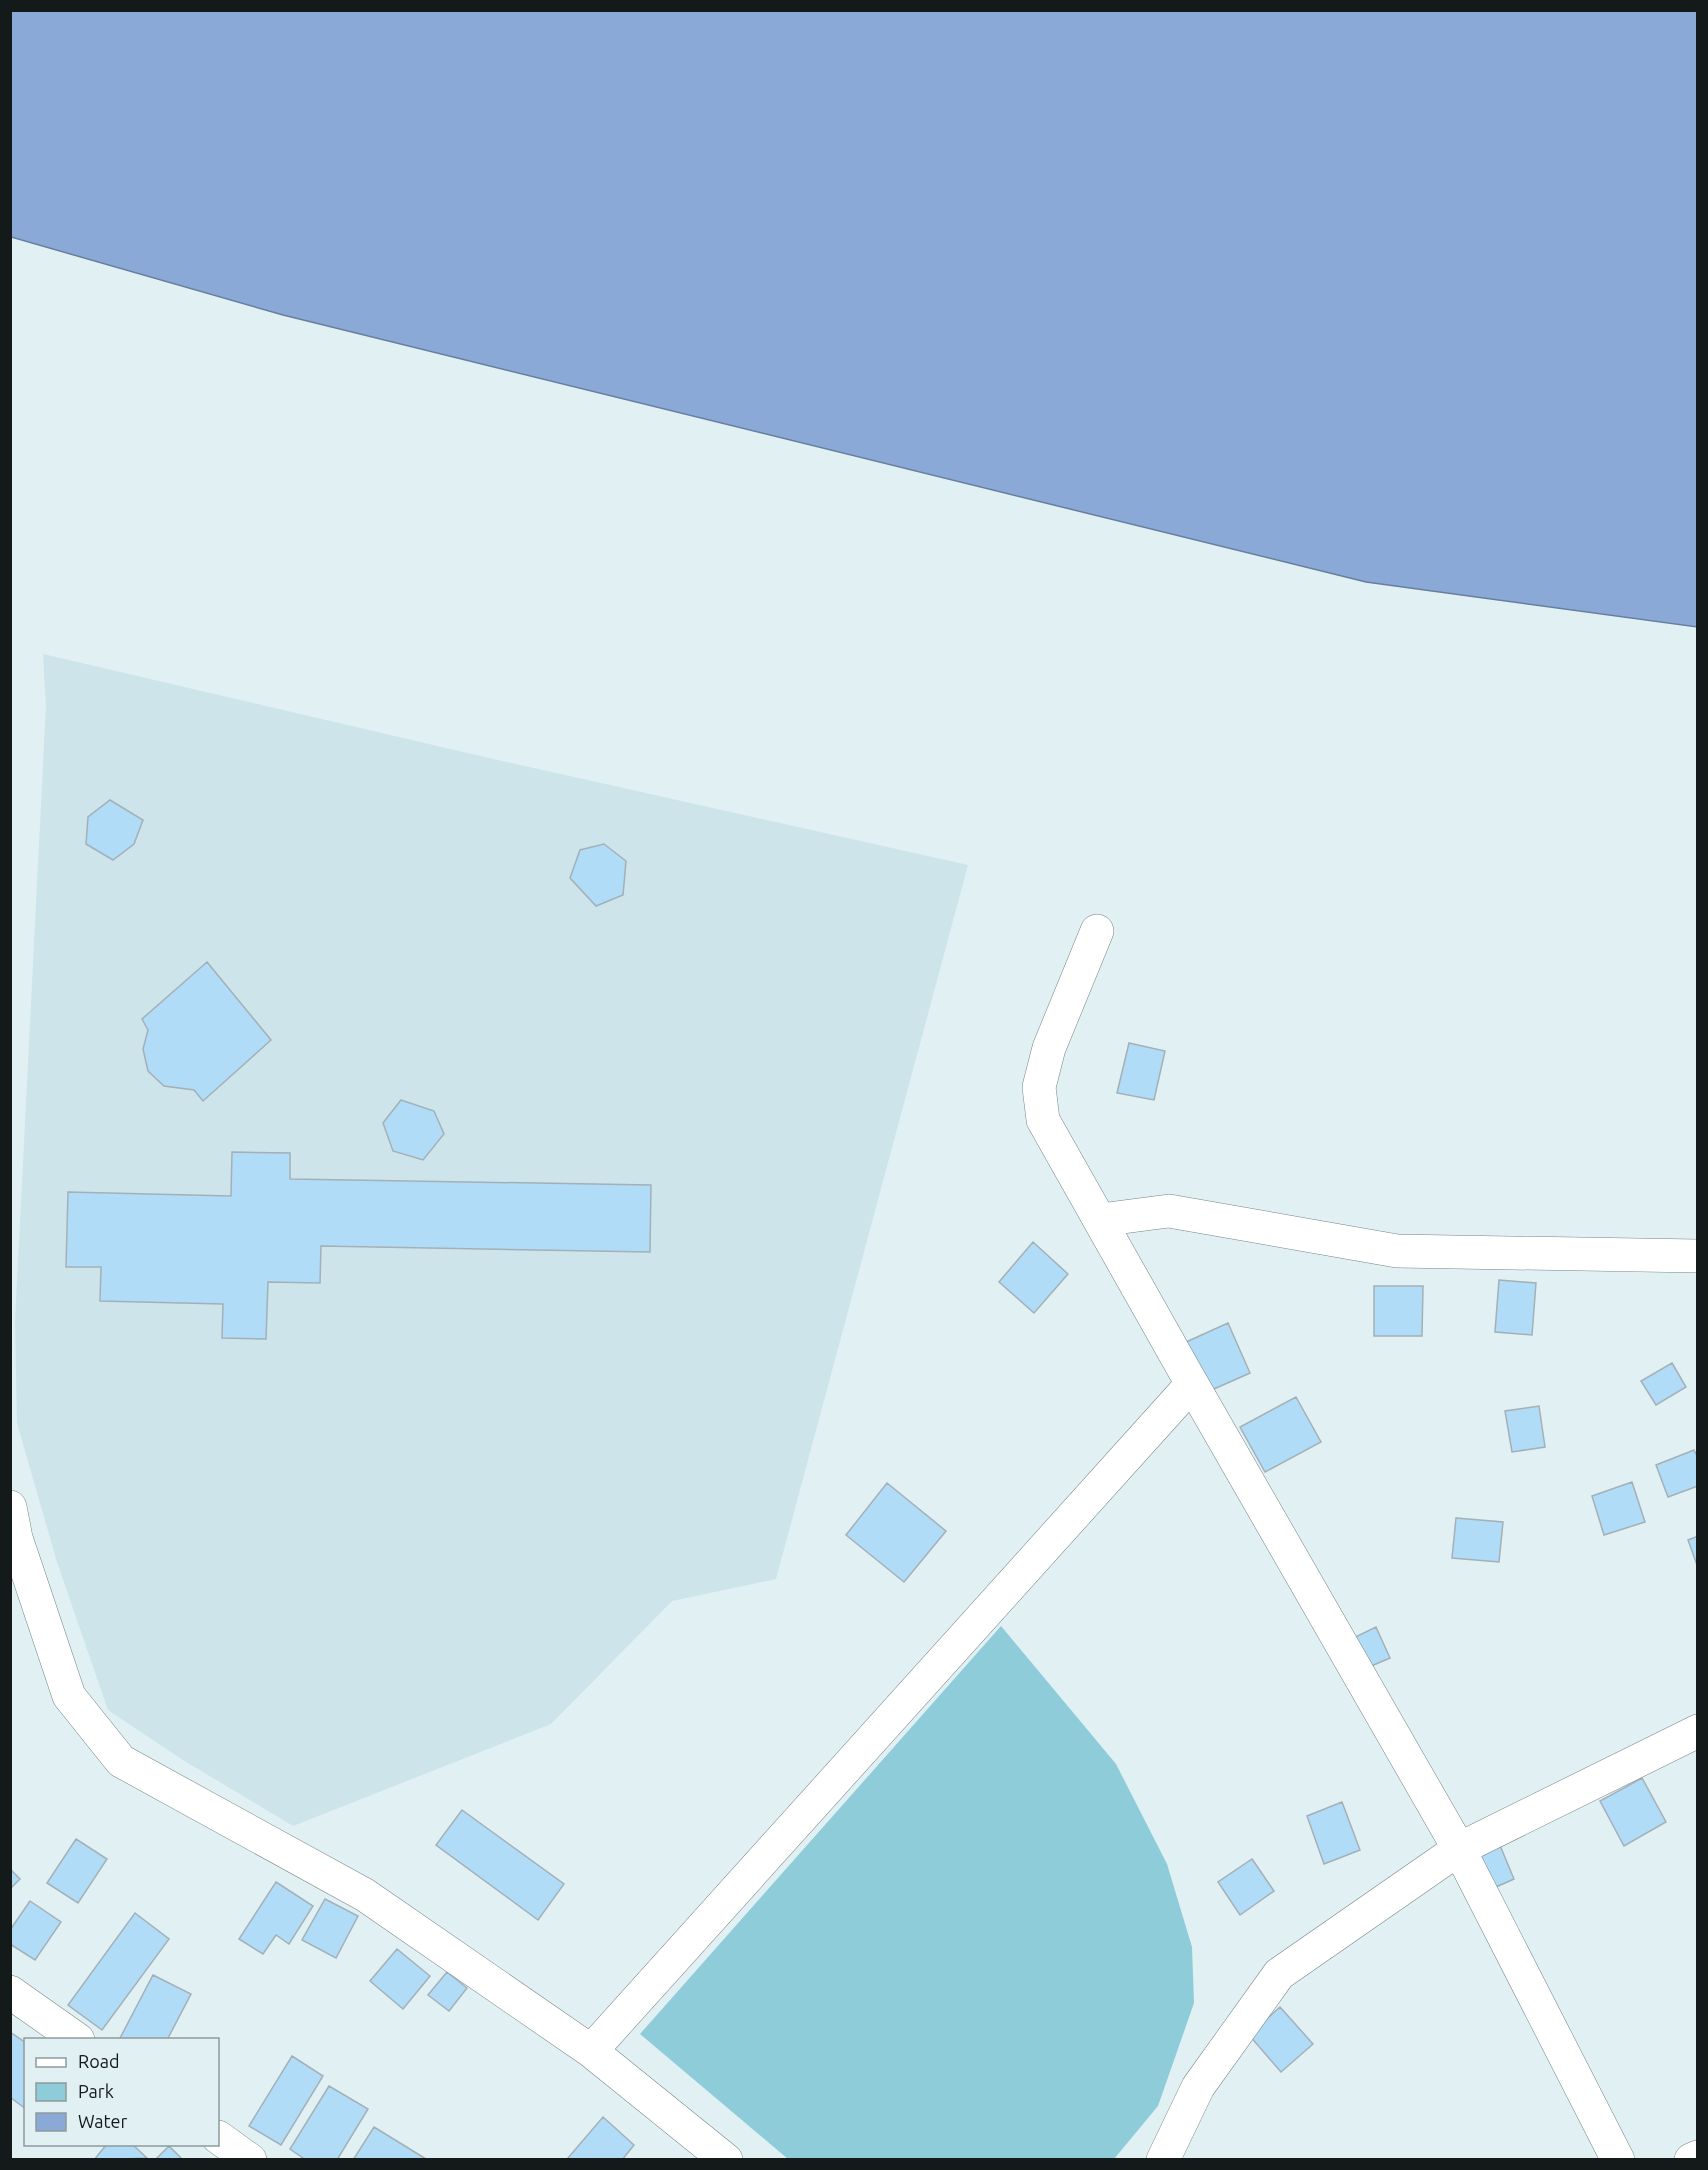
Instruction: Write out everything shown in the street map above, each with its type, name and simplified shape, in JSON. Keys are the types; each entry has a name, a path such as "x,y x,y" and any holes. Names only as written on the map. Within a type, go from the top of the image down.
{"street":[{"path":"1097,931 1049,1048 1039,1087 1043,1120 1459,1849 1618,2160"},
{"path":"1100,1220 1169,1211 1397,1251 1698,1256"},
{"path":"591,2051 1192,1384"},
{"path":"10,1507 16,1538 69,1696 121,1761 365,1895 591,2051 726,2160"},
{"path":"1163,2160 1198,2087 1279,1974 1459,1849 1698,1731"},
{"path":"10,1992 75,2038"},
{"path":"219,2138 250,2160"},
{"path":"1691,2160 1698,2157"}],"shaded area":[{"path":"43,654 493,759 968,865 776,1579 672,1601 551,1724 293,1826 183,1760 108,1710 57,1562 17,1423 15,1322 46,706"}],"green space":[{"path":"1001,1626 1116,1764 1167,1864 1192,1947 1194,2003 1158,2106 1114,2159 788,2159 640,2034"}],"water":[{"path":"10,11 1697,11 1697,627 1366,582 283,315 11,237"}],"building":[{"path":"110,800 143,820 134,844 113,860 86,844 88,817"},
{"path":"604,844 626,861 623,895 596,906 570,878 580,850"},
{"path":"207,962 271,1040 203,1101 194,1090 164,1086 148,1071 143,1049 148,1030 142,1019"},
{"path":"1129,1043 1165,1051 1154,1100 1117,1093"},
{"path":"401,1100 434,1111 444,1134 423,1160 393,1151 383,1123"},
{"path":"232,1152 290,1153 290,1179 651,1185 650,1252 321,1246 320,1283 268,1282 266,1339 222,1338 223,1304 100,1301 101,1267 66,1267 68,1192 231,1196"},
{"path":"1033,1242 1068,1274 1034,1313 999,1282"},
{"path":"1499,1280 1536,1283 1532,1335 1495,1332"},
{"path":"1374,1286 1423,1286 1422,1336 1374,1336"},
{"path":"1228,1323 1250,1373 1205,1393 1184,1343"},
{"path":"1672,1363 1686,1387 1656,1405 1641,1381"},
{"path":"1296,1397 1321,1442 1265,1472 1240,1427"},
{"path":"1539,1406 1545,1447 1512,1452 1505,1411"},
{"path":"1694,1450 1698,1458 1698,1486 1668,1497 1656,1465"},
{"path":"1632,1482 1645,1522 1604,1535 1592,1496"},
{"path":"887,1483 946,1531 904,1582 846,1535"},
{"path":"1456,1518 1503,1522 1499,1562 1452,1558"},
{"path":"1698,1536 1698,1568 1688,1540"},
{"path":"1376,1627 1390,1658 1362,1670 1349,1640"},
{"path":"1642,1778 1666,1822 1624,1846 1600,1801"},
{"path":"1342,1802 1360,1850 1324,1864 1307,1816"},
{"path":"462,1810 564,1884 538,1920 436,1845"},
{"path":"76,1839 107,1859 78,1903 47,1883"},
{"path":"1499,1843 1514,1879 1487,1891 1472,1855"},
{"path":"1252,1859 1274,1891 1240,1915 1218,1882"},
{"path":"10,1869 20,1879 10,1889"},
{"path":"276,1882 313,1906 289,1944 276,1935 263,1954 239,1939"},
{"path":"325,1899 358,1916 336,1958 302,1940"},
{"path":"30,1901 61,1922 35,1960 10,1944 10,1930"},
{"path":"135,1913 169,1939 102,2030 68,2005"},
{"path":"397,1949 430,1976 403,2009 370,1981"},
{"path":"447,1972 467,1988 449,2011 428,1995"},
{"path":"153,1975 191,1994 168,2038 120,2038"},
{"path":"1280,2007 1313,2044 1281,2072 1249,2035"},
{"path":"10,2032 24,2042 24,2108 10,2097"},
{"path":"292,2056 323,2076 281,2145 249,2126"},
{"path":"329,2086 368,2109 337,2160 306,2160 290,2149"},
{"path":"603,2117 634,2145 622,2160 570,2160 568,2158"},
{"path":"374,2127 426,2159 353,2160"},
{"path":"105,2146 134,2146 147,2158 94,2160"},
{"path":"169,2146 183,2160 155,2160"}]}
